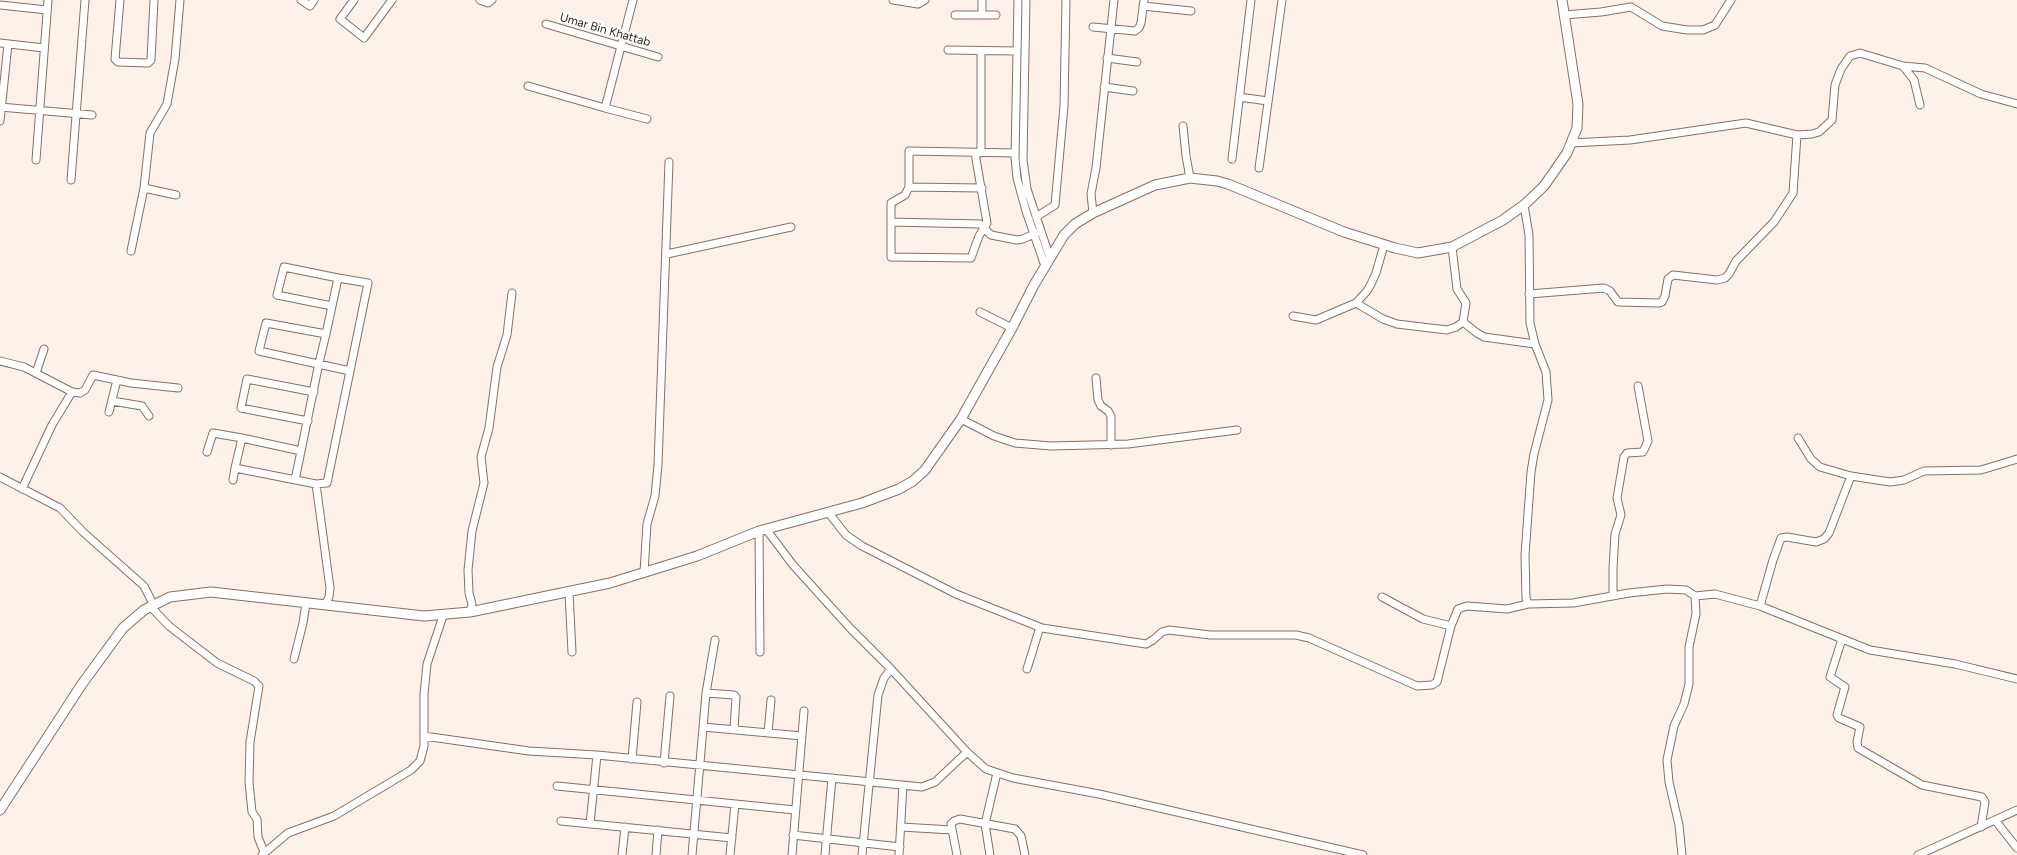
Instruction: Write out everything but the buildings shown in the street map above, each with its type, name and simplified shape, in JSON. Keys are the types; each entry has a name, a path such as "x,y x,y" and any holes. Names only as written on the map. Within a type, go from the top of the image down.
{"street":[{"path":"36,160 48,0"},
{"path":"71,180 85,0"},
{"path":"120,0 115,59 118,62 148,63 151,60 154,0"},
{"path":"131,251 144,188 150,133 167,104 175,59 180,0"},
{"path":"301,0 310,6 314,0"},
{"path":"354,0 340,19 364,38 392,0"},
{"path":"480,0 488,3 492,0"},
{"path":"605,108 633,0"},
{"path":"893,0 918,4 925,0"},
{"path":"982,0 982,15"},
{"path":"1018,0 1015,153 1017,178 1020,196 1045,266"},
{"path":"1026,0 1023,160 1028,189 1050,258"},
{"path":"1036,217 1054,205 1064,106 1066,0"},
{"path":"1092,209 1091,194 1096,168 1114,0"},
{"path":"1232,159 1251,0"},
{"path":"1260,168 1282,0"},
{"path":"0,810 123,628 151,602 170,597 211,592 306,603 327,601 417,616 443,616 471,608 569,593 610,583 644,568 697,556 762,530 889,494 913,481 925,470 961,419 1010,327 1069,229 1092,209 1189,174 1228,184 1344,232 1384,245 1418,253 1452,247 1490,228 1524,205 1544,186 1561,164 1576,128 1578,104 1562,0"},
{"path":"1564,15 1631,7 1662,26 1687,30 1703,30 1716,25 1731,0"},
{"path":"1093,27 1135,31 1139,28 1144,3 1190,11"},
{"path":"0,5 47,10"},
{"path":"955,15 996,15"},
{"name":"Umar Bin Khattab","path":"546,24 658,57"},
{"path":"0,43 44,48"},
{"path":"0,121 8,44"},
{"path":"948,50 1017,52"},
{"path":"981,51 978,153 987,215 985,228 979,236 971,258 891,257 891,203 905,195 909,187 909,152 978,153 1015,153"},
{"path":"1571,143 1630,140 1746,123 1804,136 1819,132 1832,120 1835,85 1841,69 1850,56 1854,54 1866,53 1903,66 1925,68 1980,94 2017,104"},
{"path":"1107,58 1137,62"},
{"path":"1903,66 1914,80 1920,105"},
{"path":"528,86 647,118"},
{"path":"1104,87 1133,91"},
{"path":"1239,97 1268,101"},
{"path":"1,107 92,115"},
{"path":"1183,126 1189,174"},
{"path":"1529,294 1604,288 1621,302 1659,303 1664,300 1668,279 1673,275 1717,280 1725,278 1736,261 1774,222 1793,193 1796,135"},
{"path":"644,568 647,524 655,496 658,465 669,162"},
{"path":"909,187 982,188"},
{"path":"144,188 176,195"},
{"path":"1524,205 1530,235 1530,323 1535,344 1546,372 1548,400 1531,472 1524,590 1528,604"},
{"path":"891,222 980,224 990,235 1016,240 1041,232"},
{"path":"667,254 791,227"},
{"path":"1292,316 1316,320 1356,303 1368,291 1376,273 1384,245"},
{"path":"1452,247 1457,289 1466,303 1463,322"},
{"path":"235,468 316,484 327,483 368,283 284,267 277,295 332,306"},
{"path":"295,480 338,278"},
{"path":"471,608 468,570 471,537 484,476 481,457 489,428 496,367 507,335 512,293"},
{"path":"1356,303 1383,319 1396,324 1447,330 1463,322"},
{"path":"980,312 1010,327"},
{"path":"326,334 266,322 260,351 350,371"},
{"path":"1463,322 1477,333 1496,340 1535,344"},
{"path":"36,373 44,349"},
{"path":"0,361 24,367 72,392 80,393 85,390 93,374 117,380 178,388"},
{"path":"1096,378 1098,400 1111,416 1111,445"},
{"path":"308,421 241,408 247,379 314,392"},
{"path":"109,412 117,380"},
{"path":"1613,596 1615,534 1622,515 1617,498 1624,457 1626,453 1642,452 1648,441 1638,386"},
{"path":"22,489 52,425 72,392"},
{"path":"112,401 142,406 149,416"},
{"path":"961,419 994,436 1015,442 1051,446 1111,445 1158,441 1237,430"},
{"path":"208,452 212,433 301,451"},
{"path":"233,480 242,438"},
{"path":"1798,438 1811,459 1820,467 1851,476 1890,482 1904,480 1924,471 1981,470 2017,459"},
{"path":"1760,606 1781,538 1787,537 1816,542 1824,539 1829,533 1851,476"},
{"path":"0,477 60,508 83,532 144,586 151,602 169,626 217,663 254,681 259,686 250,742 249,782 252,812 257,819 258,837 263,854 288,833 334,816 411,770 423,754 424,694 427,664 443,616"},
{"path":"316,484 330,588 327,601"},
{"path":"828,512 846,535 862,546 956,594 1040,627 1146,644 1162,632 1168,630 1210,635 1296,635 1309,638 1417,686 1432,685 1437,682 1451,626 1456,611 1462,607 1507,609 1528,604 1573,603 1667,588 1686,590 1695,596 1716,594 1760,606 1842,639 1884,653 1955,664 2017,679"},
{"path":"760,652 762,530"},
{"path":"762,530 850,628 891,669 967,752 986,769 1363,855"},
{"path":"569,593 572,652"},
{"path":"1682,855 1679,825 1668,774 1667,760 1674,726 1684,704 1689,684 1689,647 1696,614 1695,596"},
{"path":"1382,598 1423,619 1451,626"},
{"path":"294,659 302,630 306,603"},
{"path":"1027,669 1040,627"},
{"path":"1842,639 1830,677 1845,686 1837,715 1839,718 1860,727 1857,742 1858,748 1922,785 1982,798 1984,802 1981,826"},
{"path":"692,855 698,765 706,693 715,640"},
{"path":"862,855 878,695 884,678 891,669"},
{"path":"706,693 734,695 736,697 734,730"},
{"path":"664,763 670,696"},
{"path":"768,733 771,700"},
{"path":"632,759 637,702"},
{"path":"792,855 804,711"},
{"path":"703,727 802,736"},
{"path":"424,736 529,751 597,755 922,787 929,786 942,776 967,752"},
{"path":"590,824 597,755"},
{"path":"990,855 985,824 997,773"},
{"path":"826,855 832,778"},
{"path":"899,855 903,785"},
{"path":"557,786 795,810"},
{"path":"730,855 735,804"},
{"path":"1918,855 2017,810"},
{"path":"957,855 951,824 957,820 1015,829 1021,836 1025,855"},
{"path":"1995,820 2017,848"},
{"path":"561,821 732,838"},
{"path":"622,855 625,827"},
{"path":"901,827 952,830"},
{"path":"656,855 658,830"},
{"path":"793,835 900,847"}]}
